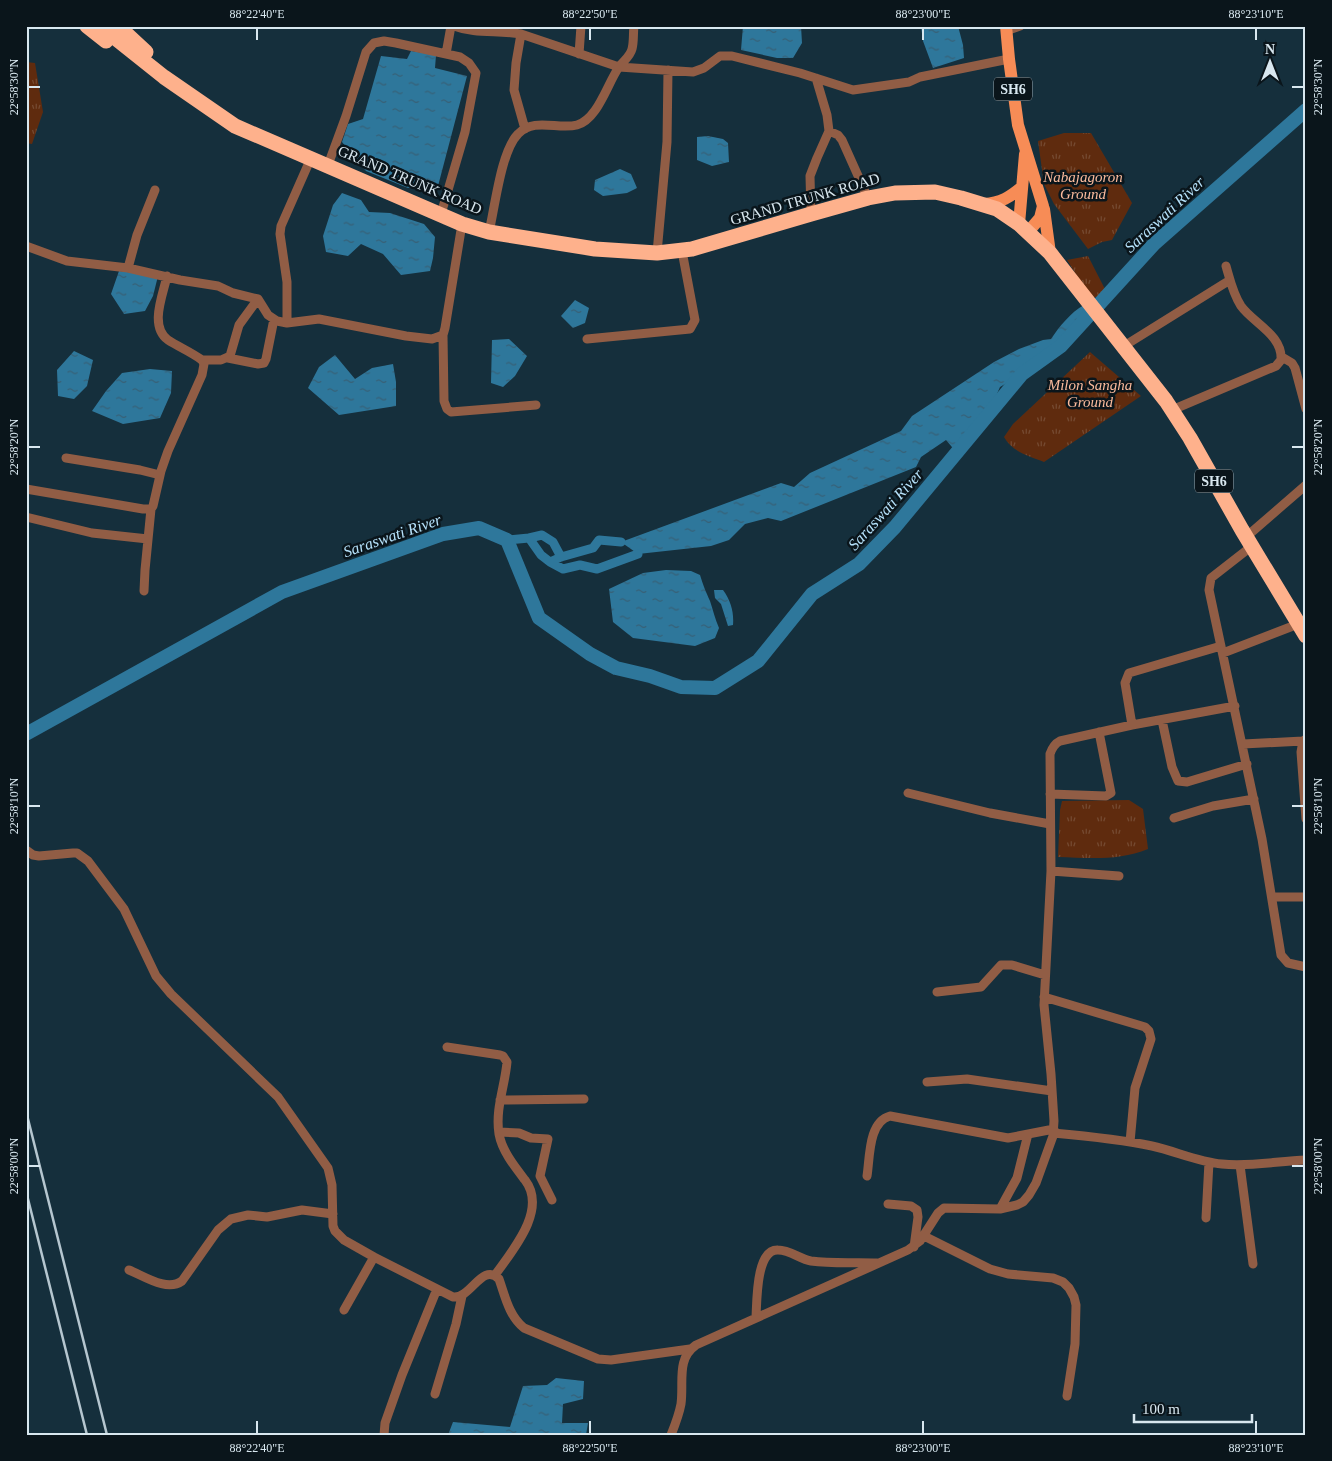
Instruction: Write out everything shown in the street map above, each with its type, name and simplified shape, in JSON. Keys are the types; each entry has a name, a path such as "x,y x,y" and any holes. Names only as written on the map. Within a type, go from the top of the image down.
{"highway":[{"path":"87,26 138,66 202,109 235,126"},
{"path":"100,26 184,91"},
{"path":"118,26 170,74 184,91"},
{"name":"GRAND TRUNK ROAD","path":"184,91 235,126 462,224 489,232 595,250 657,254 682,251 868,198 895,193 926,192 961,198 997,209 1023,228 1050,253 1172,410 1249,541 1303,627"}],"main road":[{"name":"SH6","path":"1006,28 1018,125 1043,206"},
{"name":"SH6","path":"1023,228 1022,187 1025,151"},
{"path":"982,204 995,204 1022,187"},
{"path":"1023,228 1040,218 1043,206"},
{"path":"1043,206 1050,253"}],"street":[{"path":"446,54 452,26 475,32 505,29 619,67 693,72 704,68 720,56 732,56 816,78 853,90 909,82 920,77 1009,59"},
{"path":"580,54 581,26"},
{"path":"489,232 510,145 524,129 540,125 570,126 579,124 592,114 619,67 627,59 632,48 634,26"},
{"path":"1006,28 1020,26"},
{"path":"521,34 514,90 524,129"},
{"path":"328,165 366,52 374,43 384,41 460,57 469,63 476,73 465,132 441,214"},
{"path":"657,254 666,142 668,70"},
{"path":"810,214 810,176 816,158 830,131 816,78"},
{"path":"830,131 842,140 868,198"},
{"path":"288,323 287,282 280,234 281,226 311,158"},
{"path":"128,268 137,235 155,190"},
{"path":"462,224 443,335 444,401 451,412 536,405"},
{"path":"26,246 66,261 128,268 218,286 233,293 258,299 268,315 288,323 319,319 406,336 432,339 443,335"},
{"path":"587,339 690,330 695,320 682,251"},
{"path":"1172,410 1280,363 1281,352 1271,335 1240,305 1226,266"},
{"path":"167,276 158,318 159,328 167,339 202,360 228,358 258,364 265,361 274,319"},
{"path":"1124,346 1230,280"},
{"path":"228,358 239,325 258,299"},
{"path":"1282,357 1292,363 1295,368 1306,409"},
{"path":"144,591 151,509 168,451 202,375 204,364 202,360"},
{"path":"66,458 160,475"},
{"path":"1306,485 1211,578 1209,590 1254,799 1281,954 1288,963 1306,967"},
{"path":"26,489 151,509"},
{"path":"26,516 92,532 148,539"},
{"path":"1132,725 1125,683 1129,673 1303,627"},
{"path":"436,1394 462,1296 483,1276 490,1274 495,1275 499,1279 511,1312 520,1325 592,1358 611,1360 690,1349 756,1317 914,1247 924,1236 938,1213 944,1208 1000,1209 1017,1205 1030,1195 1043,1165 1054,1131 1052,1091 1044,1018 1044,997 1051,871 1050,754 1054,744 1132,725 1235,706"},
{"path":"1162,720 1172,767 1178,781 1187,782 1247,764"},
{"path":"1050,794 1106,796 1111,793 1099,732"},
{"path":"1243,744 1305,740 1301,752 1306,819"},
{"path":"908,793 990,813 1050,824"},
{"path":"1174,818 1213,806 1254,799"},
{"path":"26,850 33,855 39,856 77,853 88,861 124,909 156,976 171,994 272,1091 324,1163 332,1184 333,1226 338,1236 374,1257 437,1289 453,1296 462,1296"},
{"path":"1051,871 1119,876"},
{"path":"1272,897 1306,896"},
{"path":"937,992 983,986 1001,965 1012,965 1045,975"},
{"path":"1044,997 1145,1027 1149,1030 1151,1034 1150,1044 1135,1088 1130,1142"},
{"path":"447,1047 503,1056 507,1065 500,1100 499,1132 510,1159 531,1188 532,1197 527,1227 495,1275"},
{"path":"927,1082 967,1079 1052,1091"},
{"path":"500,1100 584,1099"},
{"path":"867,1176 873,1136 878,1125 890,1116 1001,1138 1015,1138 1028,1134 1054,1131 1130,1142 1209,1162 1240,1165 1306,1160"},
{"path":"499,1132 519,1133 531,1138 548,1139 540,1176 552,1200"},
{"path":"1000,1209 1018,1178 1028,1134"},
{"path":"1206,1218 1209,1162"},
{"path":"1240,1165 1254,1264"},
{"path":"888,1204 911,1206 917,1210 918,1217 914,1247"},
{"path":"129,1270 164,1284 175,1285 182,1281 218,1230 230,1219 248,1216 272,1216 302,1210 333,1214"},
{"path":"924,1236 990,1269 1008,1274 1053,1278 1063,1282 1069,1288 1074,1296 1076,1305 1075,1344 1067,1396"},
{"path":"756,1317 760,1274 766,1256 772,1251 782,1250 812,1261 880,1263"},
{"path":"344,1310 374,1257"},
{"path":"384,1435 385,1424 402,1375 437,1289"},
{"path":"671,1435 680,1406 683,1361 690,1349"}],"green space":[{"path":"26,62 35,63 43,112 32,144 26,143"},
{"name":"Nabajagoron Ground","path":"1064,133 1091,133 1132,203 1112,240 1102,242 1088,249 1054,204 1044,184 1038,141"},
{"path":"1088,256 1108,295 1091,298 1067,260"},
{"name":"Milon Sangha Ground","path":"1090,352 1141,396 1044,462 1021,453 1007,442 1004,437 1013,424"},
{"path":"1129,800 1143,809 1148,849 1115,857 1058,857 1062,801"}],"water":[{"path":"743,26 801,26 802,43 793,58 777,58 741,50"},
{"path":"921,26 958,26 964,58 933,68 923,41"},
{"path":"411,51 436,55 435,68 467,76 438,186 408,188 366,171 342,142 348,124 363,119 381,56 407,59"},
{"path":"708,136 723,139 728,143 729,162 712,166 697,160 697,137"},
{"path":"620,169 631,174 637,188 627,193 603,196 594,190 595,180"},
{"path":"342,193 361,200 369,212 390,213 424,224 435,237 430,271 401,275 383,254 361,244 348,256 326,252 323,236 333,205"},
{"path":"119,271 158,276 153,296 145,311 124,314 111,294"},
{"path":"575,300 589,308 585,323 573,328 561,316"},
{"path":"1084,305 1091,313 1061,346 1000,387 988,414 957,453 946,440 921,457 916,467 781,521 768,518 745,524 729,540 711,546 638,554 621,542 781,483 794,487 810,473 901,431 912,416 994,362 1019,349 1051,339 1066,320"},
{"path":"509,339 527,356 515,376 503,387 491,383 492,340"},
{"path":"74,351 93,360 87,386 74,399 58,396 57,370"},
{"path":"335,355 355,379 372,368 393,364 396,382 396,406 339,415 308,388 319,367"},
{"path":"150,369 172,371 171,393 160,418 123,424 92,411 122,373"},
{"path":"666,570 691,571 700,575 719,628 715,638 695,646 633,638 613,622 609,589 643,573"},
{"path":"714,590 723,590 728,598 733,616 733,625 728,626 721,604 715,598"},
{"path":"556,1378 584,1381 583,1399 563,1404 562,1423 588,1423 586,1435 448,1435 453,1422 510,1427 523,1386 547,1385"}],"waterway":[{"name":"Saraswati River","path":"26,734 282,592 443,534 479,528 507,540 539,618 590,654 616,668 650,676 681,687 715,688 758,661 812,594 859,564 895,527 1022,374 1061,346 1154,244 1306,110"},
{"path":"529,538 542,535 553,542 561,557"},
{"path":"507,540 529,538 541,555 563,569 580,565 597,569 638,554"},
{"path":"550,562 593,548 599,540 621,542"}],"railway":[{"path":"26,1111 107,1435"},
{"path":"26,1191 87,1435"}]}
